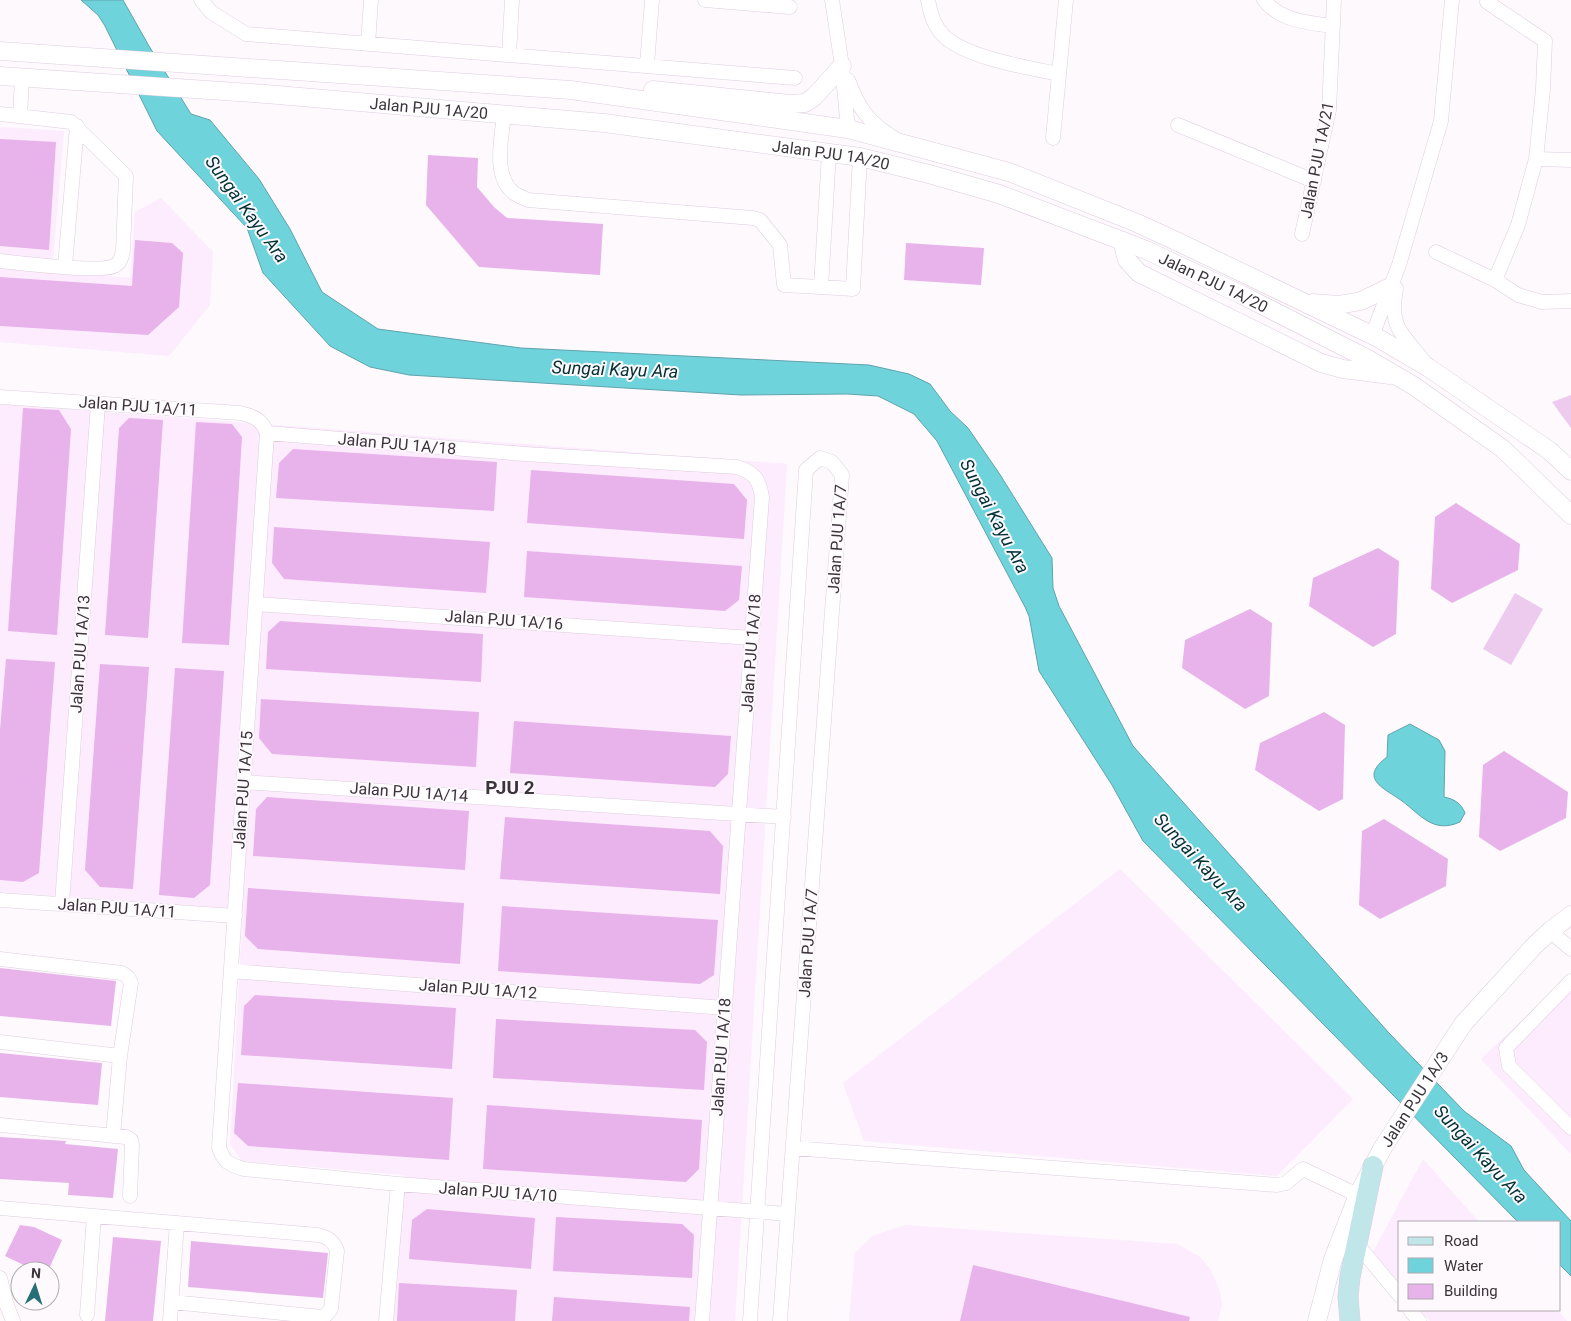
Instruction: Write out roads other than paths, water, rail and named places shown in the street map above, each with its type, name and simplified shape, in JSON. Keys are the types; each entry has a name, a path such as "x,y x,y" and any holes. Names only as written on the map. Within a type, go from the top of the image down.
{"main road":[{"path":"1350,1321 1348,1297 1357,1244 1362,1197 1377,1158"}],"street":[{"path":"201,0 211,12 246,34 795,78"},
{"path":"368,44 371,0"},
{"path":"509,55 512,0"},
{"path":"647,65 652,0"},
{"path":"705,0 790,7"},
{"path":"832,0 842,66 848,129 860,142 918,163 929,174"},
{"path":"928,0 934,21 942,35 955,45 994,60 1059,74"},
{"path":"1053,138 1066,0"},
{"path":"1264,0 1270,7 1290,19 1333,26"},
{"name":"Jalan PJU 1A/21","path":"1302,234 1329,110 1334,0"},
{"path":"1122,240 1127,260 1139,273 1321,363 1407,381 1412,378 1381,358 1374,348 1372,336 1399,265 1441,121 1452,0"},
{"path":"1487,2 1545,42 1543,89 1536,159 1518,225 1495,280"},
{"name":"Jalan PJU 1A/20","path":"0,51 570,90 848,129 1009,172 1137,223 1372,336 1429,368 1550,451 1571,471"},
{"path":"570,90 602,86 790,104 804,103 814,97 842,66"},
{"path":"842,66 861,110 879,128 906,145"},
{"name":"Jalan PJU 1A/20","path":"0,76 266,94 604,123 860,157 929,174 999,194 1146,250 1240,294 1368,359 1407,381 1503,449 1571,515"},
{"path":"20,116 22,78"},
{"path":"0,114 60,119 71,122 126,176 122,258 114,267 97,269 0,261"},
{"path":"504,114 501,154 504,178 513,192 528,200 760,220 780,245 784,285 852,288 860,157"},
{"path":"1178,125 1314,181"},
{"path":"65,266 77,126"},
{"path":"821,286 829,153"},
{"path":"1536,159 1571,160"},
{"path":"1436,252 1495,280 1518,295 1542,302 1571,302"},
{"path":"1399,265 1393,306 1396,326 1429,368"},
{"path":"1302,302 1338,305 1361,301 1390,287"},
{"name":"Jalan PJU 1A/11","path":"0,397 240,412 255,417 263,424 267,433"},
{"name":"Jalan PJU 1A/13","path":"62,904 98,404"},
{"name":"Jalan PJU 1A/15","path":"219,1147 267,433"},
{"name":"Jalan PJU 1A/18","path":"267,433 525,454 737,467 747,470 760,484 762,497 702,1321"},
{"name":"Jalan PJU 1A/7","path":"750,1321 806,470 820,458 832,462 842,475 780,1321"},
{"name":"Jalan PJU 1A/16","path":"256,604 752,638"},
{"name":"Jalan PJU 1A/14","path":"244,782 784,817"},
{"name":"Jalan PJU 1A/11","path":"0,900 235,916"},
{"name":"Jalan PJU 1A/3","path":"1377,1158 1463,1024 1550,931 1571,915"},
{"path":"1550,931 1571,948"},
{"path":"0,959 122,972 128,977 131,983 120,1056 113,1136"},
{"name":"Jalan PJU 1A/12","path":"231,971 725,1008"},
{"path":"1571,981 1506,1048 1509,1066 1571,1128"},
{"path":"0,1042 120,1056"},
{"path":"0,1125 126,1137 131,1140 132,1145 130,1196"},
{"name":"Jalan PJU 1A/10","path":"219,1147 221,1156 226,1162 244,1169 398,1184 788,1214"},
{"path":"793,1148 1277,1185 1286,1182 1303,1169 1362,1197 1333,1259 1317,1321"},
{"path":"386,1321 398,1184"},
{"path":"0,1208 318,1234 326,1236 335,1244 337,1251 331,1309 322,1317 172,1302"},
{"path":"87,1315 94,1216"},
{"path":"170,1321 177,1223"},
{"path":"1357,1244 1398,1294"},
{"path":"0,1278 3,1304 13,1321"},
{"path":"1411,1311 1419,1321"}],"water":[{"name":"Sungai Kayu Ara","path":"81,0 123,0 191,114 210,120 259,179 290,229 322,292 378,329 521,348 869,365 909,374 930,384 950,411 968,428 999,473 1052,558 1053,588 1059,606 1133,746 1389,1033 1464,1111 1511,1146 1524,1170 1571,1221 1571,1276 1561,1266 1561,1221 1517,1221 1143,841 1112,785 1039,671 1029,616 1025,607 937,441 914,414 878,396 847,394 741,395 409,375 370,367 330,346 263,273 247,228 157,131 98,15"},
{"path":"1410,724 1439,740 1445,751 1444,797 1457,802 1465,813 1460,822 1442,826 1428,821 1382,787 1374,777 1375,771 1387,757 1388,735"}],"district":[{"name":"PJU 2","path":"510,787"}]}
